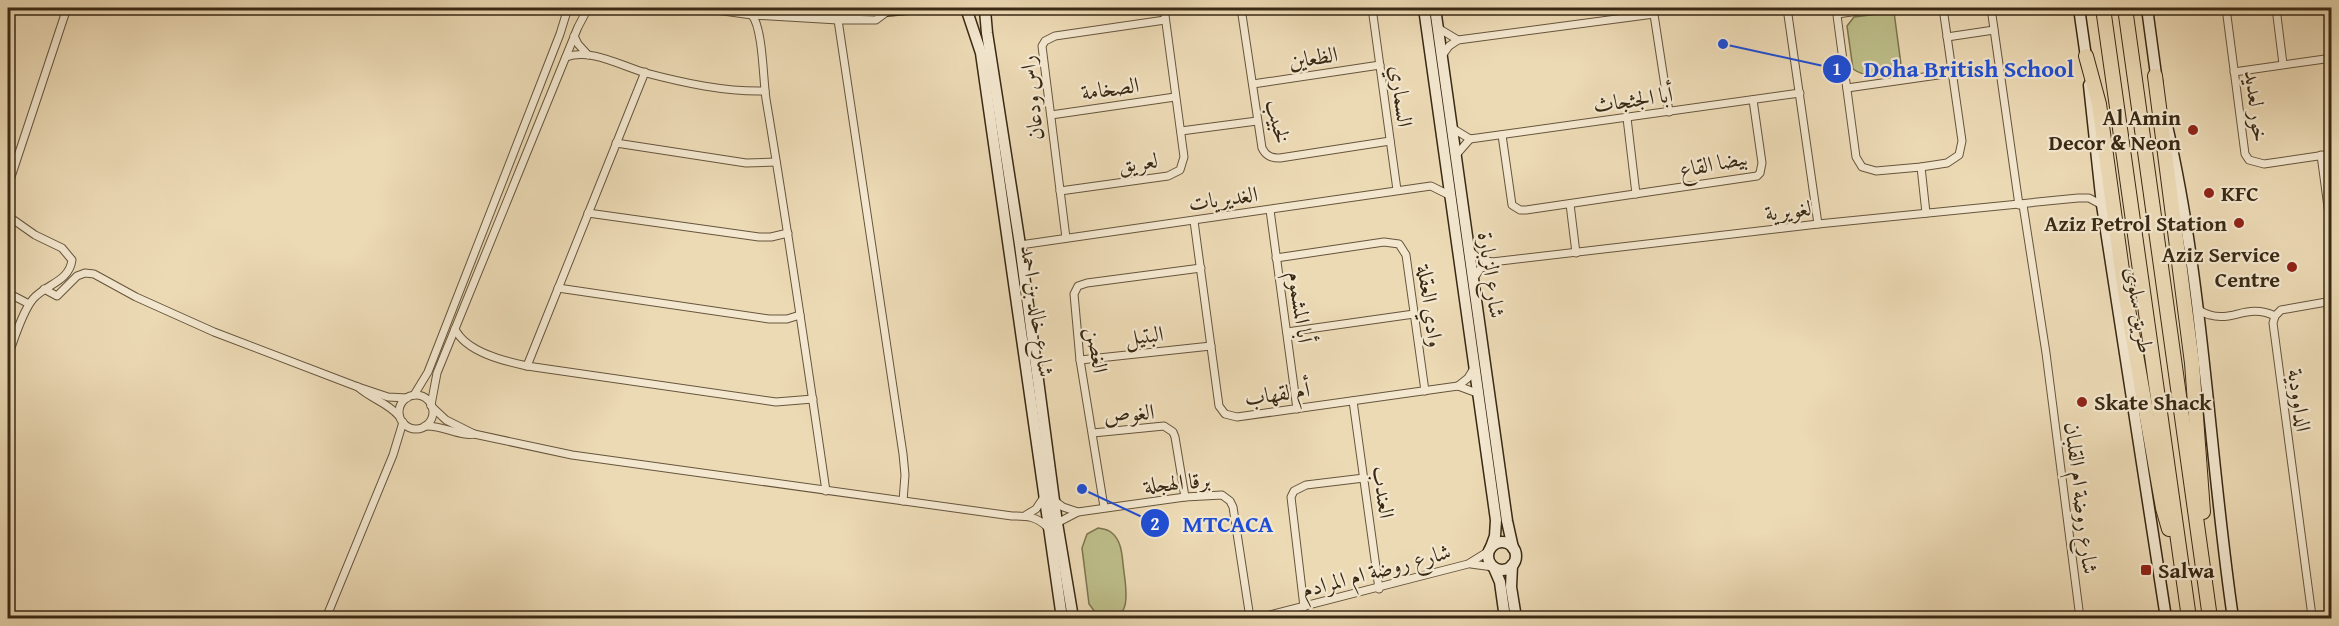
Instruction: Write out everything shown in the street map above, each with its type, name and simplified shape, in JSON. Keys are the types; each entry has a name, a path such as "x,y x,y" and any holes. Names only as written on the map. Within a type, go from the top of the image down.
{"highway":[{"name":"طريق سلوى","path":"2103,8 2189,618"},
{"name":"طريق سلوى","path":"2125,8 2210,618"},
{"path":"2086,56 2099,104 2125,292 2163,508 2182,568"},
{"path":"2155,76 2192,363 2203,502 2203,568"}],"main road":[{"path":"750,11 842,13 915,8"},
{"name":"شارع الزبارة","path":"1424,8 1496,520 1490,549"},
{"name":"شارع الزبارة","path":"1435,8 1513,548"},
{"name":"طريق سلوى","path":"2079,8 2102,205 2166,618"},
{"path":"2147,8 2155,76 2177,176 2197,309 2223,548 2233,618"},
{"path":"963,9 980,12 987,9"},
{"name":"شارع خالد بن احمد","path":"963,9 981,53 1050,499"},
{"name":"شارع خالد بن احمد","path":"987,9 987,33 1020,245 1062,618"},
{"name":"شارع خالد بن احمد","path":"1053,527 1073,618"},
{"path":"1505,618 1500,582 1488,560 1490,549 1502,543 1513,548 1515,555 1511,587 1516,618"},
{"path":"1493,568 1502,570 1512,565"}],"street":[{"path":"8,186 66,8"},
{"path":"326,618 393,455 402,421 400,407 411,397 428,372 568,8"},
{"path":"565,19 573,8"},
{"path":"425,426 431,417 433,385 447,348 574,35 588,8"},
{"path":"702,8 750,11 765,16 838,20 876,20 889,10"},
{"name":"لعريق","path":"1060,190 1175,174 1180,170 1184,157 1164,8"},
{"path":"1242,8 1250,8"},
{"name":"لخبيب","path":"1242,8 1257,121 1264,153 1274,158 1390,141"},
{"name":"السماري","path":"1372,8 1397,190"},
{"path":"1787,8 1818,224"},
{"path":"1880,8 1837,11 1858,163 1868,170 1876,171 1921,167 1954,160 1962,148 1943,8"},
{"name":"شارع روضة ام القلبان","path":"1991,8 2046,353 2080,618"},
{"name":"خور لعديد","path":"2226,8 2244,154 2250,160 2264,164 2331,154"},
{"path":"2276,8 2283,64"},
{"path":"750,11 758,27 765,91 826,491"},
{"path":"1442,56 1449,46 1458,40 1654,11 1669,112"},
{"path":"758,27 765,16"},
{"path":"838,20 903,454 905,476 903,501"},
{"name":"راس ودعان","path":"1065,238 1041,51 1045,41 1055,36 1165,20"},
{"path":"1438,28 1458,40"},
{"path":"1947,37 1994,30"},
{"path":"574,35 578,44 588,55"},
{"path":"566,57 579,54 588,55 645,72 720,88 765,91"},
{"path":"2234,72 2331,58"},
{"name":"الظعاين","path":"1253,84 1380,65"},
{"path":"527,366 645,72"},
{"path":"1846,88 1952,73"},
{"name":"أبا الجثجاث","path":"1470,139 1800,93"},
{"name":"الصخامة","path":"1051,115 1175,97"},
{"name":"بيضا القاع","path":"1502,135 1512,205 1520,210 1526,210 1570,204 1756,176 1762,168 1762,163 1753,100"},
{"path":"1627,118 1636,194"},
{"name":"لعريق","path":"1181,131 1257,121"},
{"path":"1452,128 1470,139 1455,156"},
{"path":"616,143 746,163 776,162"},
{"path":"2320,155 2331,237"},
{"path":"1921,167 1926,213"},
{"path":"1447,169 1441,179 1431,186 1451,196"},
{"path":"2100,184 2089,198 2102,205"},
{"name":"الغديريات","path":"1020,245 1431,186"},
{"name":"لغويرية","path":"1492,262 1818,224 2089,198"},
{"path":"1570,204 1575,253"},
{"name":"أبا المشموم","path":"1270,210 1297,409"},
{"path":"588,213 759,237 788,233"},
{"path":"8,216 35,235 62,248 70,256 71,264 67,274 44,289 29,304 8,356"},
{"name":"أم لقهاب","path":"1194,221 1219,406 1225,414 1237,417 1458,386 1477,393"},
{"name":"وادي العقلة","path":"1276,258 1384,242 1398,244 1406,255 1425,391"},
{"path":"1469,250 1478,258 1492,262"},
{"path":"1473,280 1480,269 1492,262"},
{"name":"الغصن","path":"1104,507 1080,360 1073,298 1078,286 1086,283 1201,268"},
{"path":"44,289 57,296 77,276 85,273 94,274 184,319 358,387 388,397 422,396 446,420 474,434 572,455 1012,516 1026,515 1053,527"},
{"path":"558,288 769,320 787,319 800,315"},
{"path":"8,293 29,304"},
{"path":"2197,309 2210,315 2221,316 2258,310 2275,316 2281,310 2331,301"},
{"path":"1287,332 1414,314"},
{"path":"2199,326 2210,315"},
{"name":"الداوودية","path":"2275,316 2273,336 2314,618"},
{"path":"455,329 467,345"},
{"path":"447,348 467,345 527,366 776,402 813,399"},
{"name":"البتيل","path":"1080,360 1211,345"},
{"path":"1458,386 1468,378 1474,368"},
{"path":"358,387 366,394 387,404 402,421 413,428 442,427 467,435 474,434"},
{"name":"العندب","path":"1353,401 1379,589"},
{"name":"الغوص","path":"1093,434 1164,426 1169,429 1176,437 1185,496"},
{"path":"1304,607 1291,497 1294,491 1306,485 1364,478"},
{"name":"برقا الهجلة","path":"1053,527 1078,512 1104,507 1185,496 1222,495 1230,501 1233,507 1250,618"},
{"path":"1026,515 1050,499 1078,512"},
{"name":"شارع روضة ام المرادم","path":"1258,618 1379,589 1468,564 1490,549"},
{"name":"شارع روضة ام المرادم","path":"1468,564 1493,568"},
{"path":"2150,616 2164,603"},
{"path":"2123,618 2150,616 2159,618"}],"green space":[{"path":"1894,12 1902,72 1871,76 1853,69 1847,26 1854,17"},
{"path":"1098,528 1109,531 1116,537 1122,556 1126,589 1125,606 1117,616 1109,618 1098,616 1089,604 1082,548 1087,534"}],"place":[{"name":"Doha British School","path":"1723,44"},
{"name":"Al Amin Decor & Neon","path":"2193,130"},
{"name":"KFC","path":"2209,193"},
{"name":"Aziz Petrol Station","path":"2239,223"},
{"name":"Aziz Service Centre","path":"2292,267"},
{"name":"Skate Shack","path":"2082,402"},
{"name":"MTCACA","path":"1082,489"},
{"name":"Salwa","path":"2146,570"}]}
